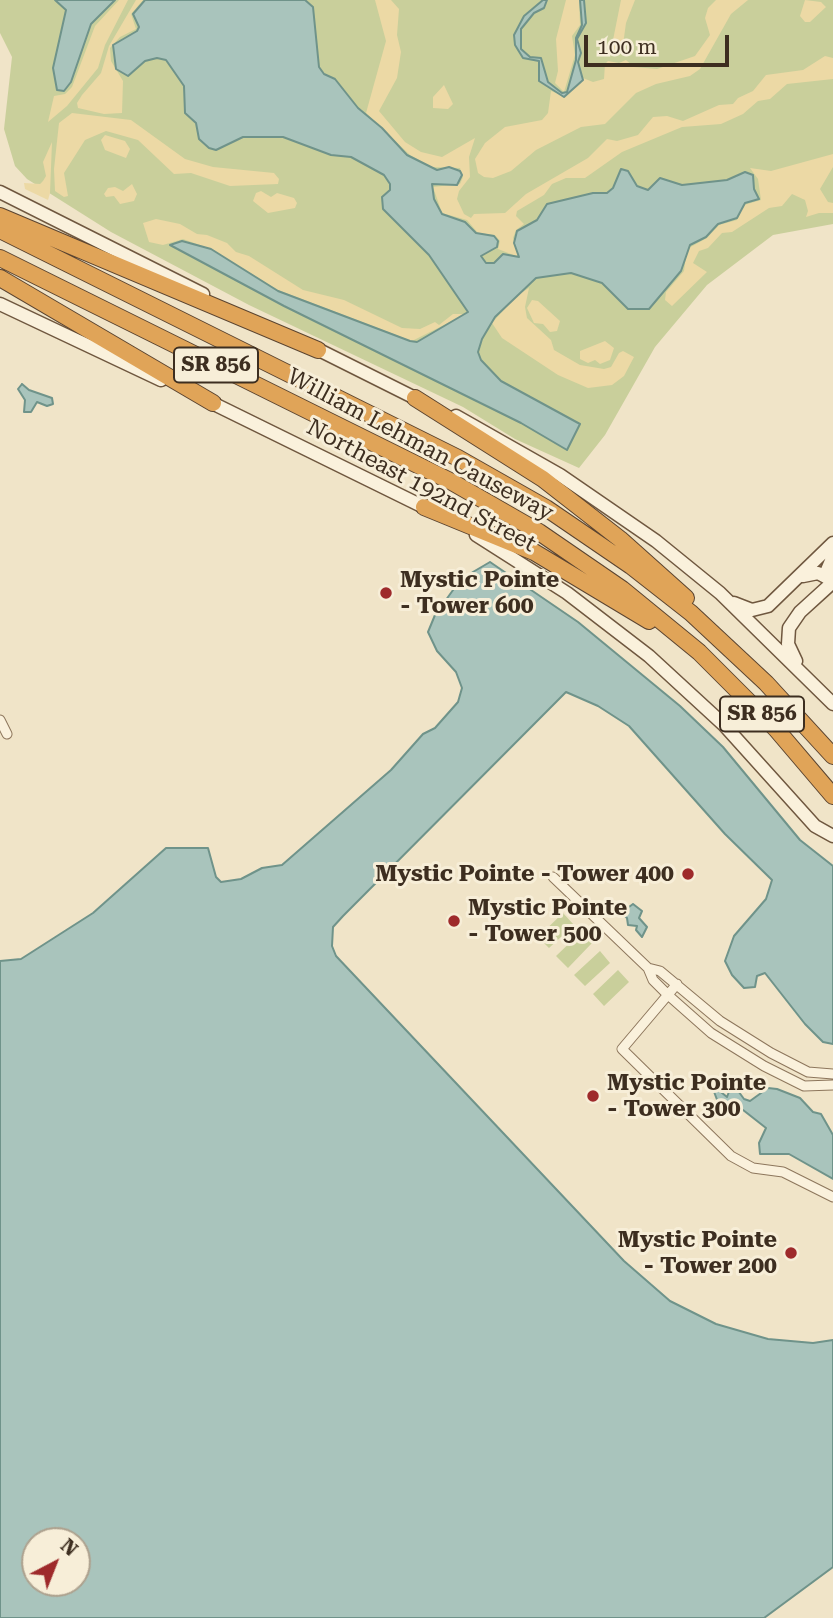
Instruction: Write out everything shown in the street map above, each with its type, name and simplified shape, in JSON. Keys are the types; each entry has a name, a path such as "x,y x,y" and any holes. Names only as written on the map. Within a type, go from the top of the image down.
{"highway":[{"path":"0,216 318,350"},
{"name":"William Lehman Causeway","path":"0,230 514,489 631,566 729,648 833,756"},
{"name":"William Lehman Causeway","path":"0,258 495,506 601,574 699,652 759,711 833,796"},
{"path":"0,278 213,403"},
{"path":"415,398 543,479 620,539 676,587 729,648"},
{"path":"424,507 483,529 551,561 699,652"}],"street":[{"path":"0,192 476,427 566,479 641,530 720,593 833,704"},
{"name":"Northeast 192nd Street","path":"0,304 213,403 424,507 528,566 628,639 724,724 815,826 833,836"},
{"path":"720,593 743,607 756,610 772,603 833,543"},
{"path":"833,556 827,570 833,581"},
{"path":"799,578 813,572 833,581"},
{"path":"806,675 789,649 788,634 800,612 833,581"},
{"path":"0,720 7,734"},
{"path":"553,877 648,968 653,980 668,995 711,1033 764,1066 804,1086 833,1085"},
{"path":"648,968 660,971 720,1021 771,1053 808,1072 833,1074"},
{"path":"677,985 622,1049 731,1156 753,1168 783,1172 833,1197"}],"green space":[{"path":"0,0 833,0 833,224 773,235 707,285 655,347 605,435 579,468 515,439 463,407 249,305 111,232 27,179 15,166 4,129 12,57 0,33"},
{"path":"563,913 574,925 549,948 538,937"},
{"path":"581,932 592,943 568,968 556,956"},
{"path":"600,951 610,963 585,986 574,975"},
{"path":"618,970 629,982 604,1006 593,994"}],"sand":[{"path":"119,0 128,0 105,45 98,68 67,106 48,122 54,96 65,94 72,87 95,26"},
{"path":"136,0 143,0 131,14 136,29 120,37 110,48 111,61 123,81 122,113 104,114 78,108 77,103 82,95 101,73 109,46"},
{"path":"375,0 391,0 399,9 397,35 401,52 397,78 379,111 405,142 421,152 442,157 475,138 469,157 470,177 459,191 457,199 464,214 471,218 474,214 505,213 526,194 588,158 607,139 617,141 638,135 653,117 667,116 683,121 719,105 733,104 738,98 753,91 766,75 803,70 825,56 833,58 833,79 787,84 770,99 758,101 743,114 721,124 682,127 622,152 585,178 566,178 552,184 544,195 517,211 516,216 524,224 516,230 513,238 518,255 516,256 498,249 500,241 495,235 478,233 467,220 442,213 433,187 460,184 463,177 460,168 432,167 410,155 366,113 386,41"},
{"path":"566,0 579,0 580,25 572,36 575,55 564,92 555,83 558,71 556,39"},
{"path":"621,0 635,0 626,23 622,52 616,56 611,50"},
{"path":"716,0 748,0 731,14 700,69 690,76 656,84 636,93 605,124 581,127 536,150 511,171 493,178 478,173 475,159 485,143 505,127 542,120 548,113 551,91 564,96 583,78 593,82 604,79 605,64 608,61 619,63 626,60 634,67 657,69 695,56 710,35 705,18 708,8"},
{"path":"805,0 821,2 826,7 810,22 805,22 800,16"},
{"path":"444,85 453,104 448,109 433,108 433,97"},
{"path":"72,113 131,120 185,159 213,167 274,173 279,179 278,184 230,186 191,173 174,174 138,140 106,131 85,140 64,173 68,196 64,197 55,191 54,169 59,123"},
{"path":"105,135 125,141 130,149 126,158 105,150 101,140"},
{"path":"52,142 48,200 25,189 24,183 40,184 43,181 46,176 43,162"},
{"path":"833,154 833,167 820,189 828,202 833,203 833,213 806,217 808,211 805,200 792,194 782,206 769,208 732,232 722,233 708,248 699,251 693,263 707,272 672,306 665,300 666,292 684,271 687,249 707,238 719,225 737,220 744,205 761,200 758,179 750,168 771,171"},
{"path":"132,184 137,194 134,201 120,204 114,196 106,197 104,194 108,188 115,187 123,191"},
{"path":"261,191 271,197 277,193 294,198 297,203 295,208 268,213 253,201 256,193"},
{"path":"156,219 180,224 197,234 227,243 236,252 249,256 303,290 344,300 402,328 420,329 435,322 439,325 453,314 466,314 412,341 278,290 211,249 183,239 163,245 149,242 143,223"},
{"path":"529,288 525,307 527,318 551,340 554,350 580,365 604,369 611,367 623,351 634,357 624,376 612,385 588,388 558,375 502,338 492,323 516,296"},
{"path":"532,300 538,301 560,321 557,331 550,332 543,324 534,323 527,308"},
{"path":"605,341 614,348 610,360 600,364 595,360 588,363 580,359 580,351"}],"water":[{"path":"55,0 115,0 91,24 71,82 64,91 57,90 53,68 66,10"},
{"path":"145,0 305,0 313,7 319,67 324,74 335,79 358,108 382,128 407,155 437,170 449,167 460,171 462,175 457,185 432,184 434,199 442,214 465,222 476,233 494,236 498,241 497,247 481,256 486,263 494,263 503,254 519,257 514,243 517,231 537,220 547,204 593,193 607,193 613,188 621,169 628,171 637,186 648,190 660,178 682,185 727,180 745,172 753,175 754,189 759,199 745,203 737,218 718,224 706,237 690,245 681,271 649,309 628,309 602,283 571,273 536,278 495,317 482,339 478,352 481,360 501,381 580,424 567,450 521,423 284,306 170,245 182,241 211,249 278,291 410,341 417,342 468,312 429,255 383,209 382,197 390,190 390,184 384,175 351,157 331,155 283,137 243,137 216,150 209,148 199,139 196,123 185,113 184,86 166,60 157,58 145,61 128,76 116,69 113,45 137,31 139,27 133,14"},
{"path":"543,0 547,0 544,8 534,13 521,29 521,49 530,57 541,58 548,82 562,93 567,92 576,60 576,38 582,25 580,0 584,0 586,23 577,39 581,53 578,62 583,80 564,97 539,81 539,61 523,58 515,45 514,35 524,16"},
{"path":"22,384 29,390 52,398 53,404 47,406 37,402 31,412 24,412 25,400 18,389"},
{"path":"490,562 578,622 680,706 723,747 800,840 833,866 833,1044 823,1042 805,1024 765,973 757,976 755,987 744,988 732,975 725,961 734,936 766,899 772,880 725,834 629,726 598,706 566,692 343,916 333,927 332,946 336,956 624,1261 670,1301 716,1324 768,1339 813,1343 833,1340 833,1567 764,1618 0,1618 0,961 21,959 93,913 166,848 208,848 216,877 221,882 241,879 262,868 282,865 391,770 423,734 435,728 458,702 462,688 456,672 437,651 428,632 435,615 461,579"},
{"path":"633,904 642,911 639,918 647,927 642,937 636,930 637,926 628,925 627,918 621,913"},
{"path":"716,1088 727,1097 730,1089 736,1088 744,1099 750,1101 768,1088 777,1089 800,1098 813,1112 821,1114 833,1135 833,1179 789,1154 760,1154 759,1143 766,1128 738,1106 723,1108 719,1105 713,1089"}],"place":[{"name":"Mystic Pointe - Tower 600","path":"386,593"},
{"name":"Mystic Pointe - Tower 400","path":"688,874"},
{"name":"Mystic Pointe - Tower 500","path":"454,921"},
{"name":"Mystic Pointe - Tower 300","path":"593,1096"},
{"name":"Mystic Pointe - Tower 200","path":"791,1253"}]}
